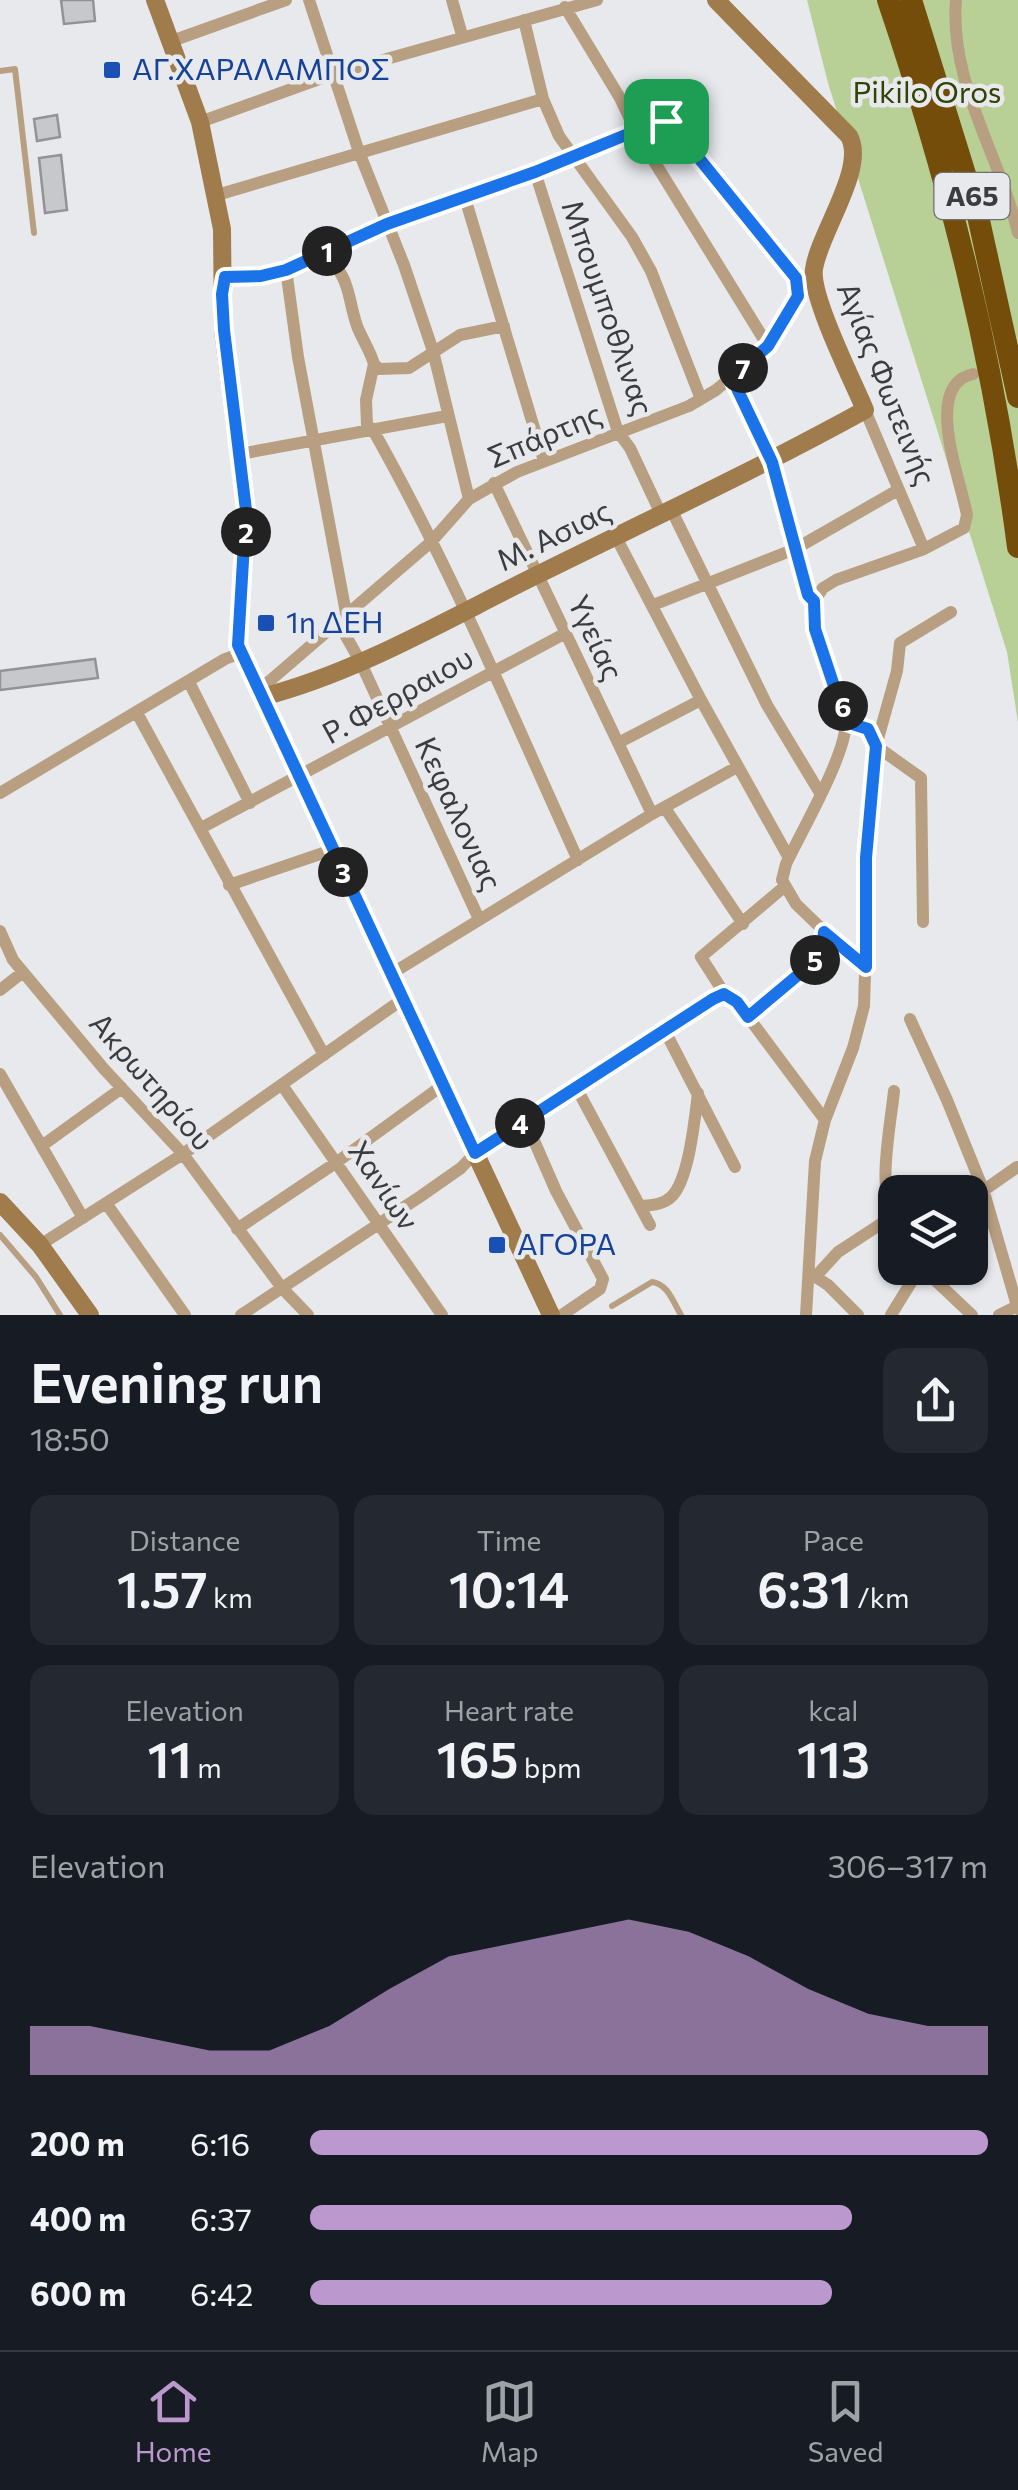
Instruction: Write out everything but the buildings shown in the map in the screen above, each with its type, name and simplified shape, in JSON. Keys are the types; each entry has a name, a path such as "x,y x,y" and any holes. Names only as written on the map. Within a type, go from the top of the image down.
{"highway":[{"name":"Α65","path":"888,0 934,146 979,312 1018,547"},
{"name":"Α65","path":"910,0 978,216 1018,396"}],"street":[{"path":"155,0 200,122 216,195 225,277 222,318 246,510 237,636 241,653 551,1315"},
{"path":"169,42 286,0"},
{"path":"309,0 359,152 433,352 469,499"},
{"path":"452,0 462,35"},
{"path":"200,122 333,74 597,0"},
{"name":"Αγίας Φωτεινής","path":"716,0 854,144 852,165 818,254 813,278 924,550"},
{"path":"956,0 958,54 968,93 1010,200 1018,233"},
{"path":"566,7 636,132 768,346"},
{"path":"524,20 543,100 573,158 632,237 651,271 701,399"},
{"path":"216,195 543,100"},
{"name":"Σπάρτης","path":"260,694 430,542 469,499 544,461 674,413 732,378 768,346 798,296 796,278 672,125 660,121 636,132"},
{"path":"225,277 261,276 286,270 387,224 636,132"},
{"name":"Μπουμποθλινας","path":"535,172 618,432 710,584 767,705 820,793"},
{"path":"465,198 544,461"},
{"path":"322,253 342,272 349,286 358,326 374,364 367,425 373,430 464,612 578,860"},
{"name":"Κεφαλονιας","path":"286,270 342,618 479,919"},
{"path":"374,364 387,371 408,368 467,332 504,326"},
{"path":"866,967 796,904 782,880 839,752 846,722 815,629 814,601 823,588 836,580 924,550 957,534 968,520 946,408 951,388 973,374"},
{"path":"732,378 772,462 808,595 814,601"},
{"name":"Μ. Ασιας","path":"260,694 309,684 360,661 772,462 864,410"},
{"path":"240,454 447,416"},
{"name":"Υγείας","path":"494,483 618,743 659,811 743,924"},
{"path":"653,605 795,549 898,490"},
{"path":"616,537 789,858"},
{"path":"806,1315 812,1274 814,1175 825,1120 862,1022 866,858 876,746 897,671 900,643 951,612"},
{"name":"Ρ. Φερραιου","path":"202,828 564,634"},
{"path":"0,794 241,653"},
{"path":"189,682 250,803"},
{"path":"618,743 701,700"},
{"path":"137,712 324,1055"},
{"path":"846,722 868,729 876,746 921,778 923,922"},
{"path":"391,974 737,767"},
{"path":"229,885 332,850"},
{"path":"784,887 701,958 724,994 737,1002 825,1120"},
{"name":"Ακρωτηρίου","path":"0,930 13,960 183,1154 282,1288 308,1315"},
{"path":"748,1017 816,960 824,932"},
{"path":"0,990 23,972"},
{"path":"241,1315 461,1168 475,1153 724,994"},
{"path":"40,1244 183,1154 403,999"},
{"path":"910,1019 977,1175"},
{"path":"664,1030 735,1167"},
{"path":"0,1074 83,1218"},
{"name":"Χανίων","path":"282,1085 442,1315"},
{"path":"237,1229 443,1085"},
{"path":"576,1087 650,1225"},
{"path":"43,1145 122,1088"},
{"path":"640,1206 670,1199 678,1188 695,1121 698,1091"},
{"path":"887,1175 894,1092"},
{"path":"525,1120 556,1191 603,1279 600,1290 562,1315"},
{"path":"988,1186 1017,1167"},
{"path":"0,1202 40,1244 90,1315"},
{"path":"106,1203 185,1315"},
{"path":"988,1206 1018,1308 998,1315"},
{"path":"812,1274 838,1252 878,1231"},
{"path":"812,1274 858,1315"},
{"path":"890,1315 910,1285"},
{"path":"939,1285 972,1315"}],"lane":[{"path":"0,71 15,69 34,233"},
{"path":"0,1235 36,1277 60,1315"},
{"path":"612,1306 652,1282 665,1288 680,1315"}],"green space":[{"name":"Pikilo Oros","path":"807,0 1018,0 1018,722 1007,652 828,83"}],"place":[{"name":"ΑΓ.ΧΑΡΑΛΑΜΠΟΣ","path":"112,70"},
{"name":"1η ΔΕΗ","path":"266,623"},
{"name":"ΑΓΟΡΑ","path":"497,1245"}],"route":[{"path":"666,121 739,205 800,288 768,346 732,378 772,462 808,595 814,601 815,629 846,722 868,729 876,746 866,858 866,967 824,932 816,960 748,1017 731,996 724,994 713,999 475,1153 238,645 246,510 221,304 225,277 246,278 286,270 387,224 666,121"}]}
